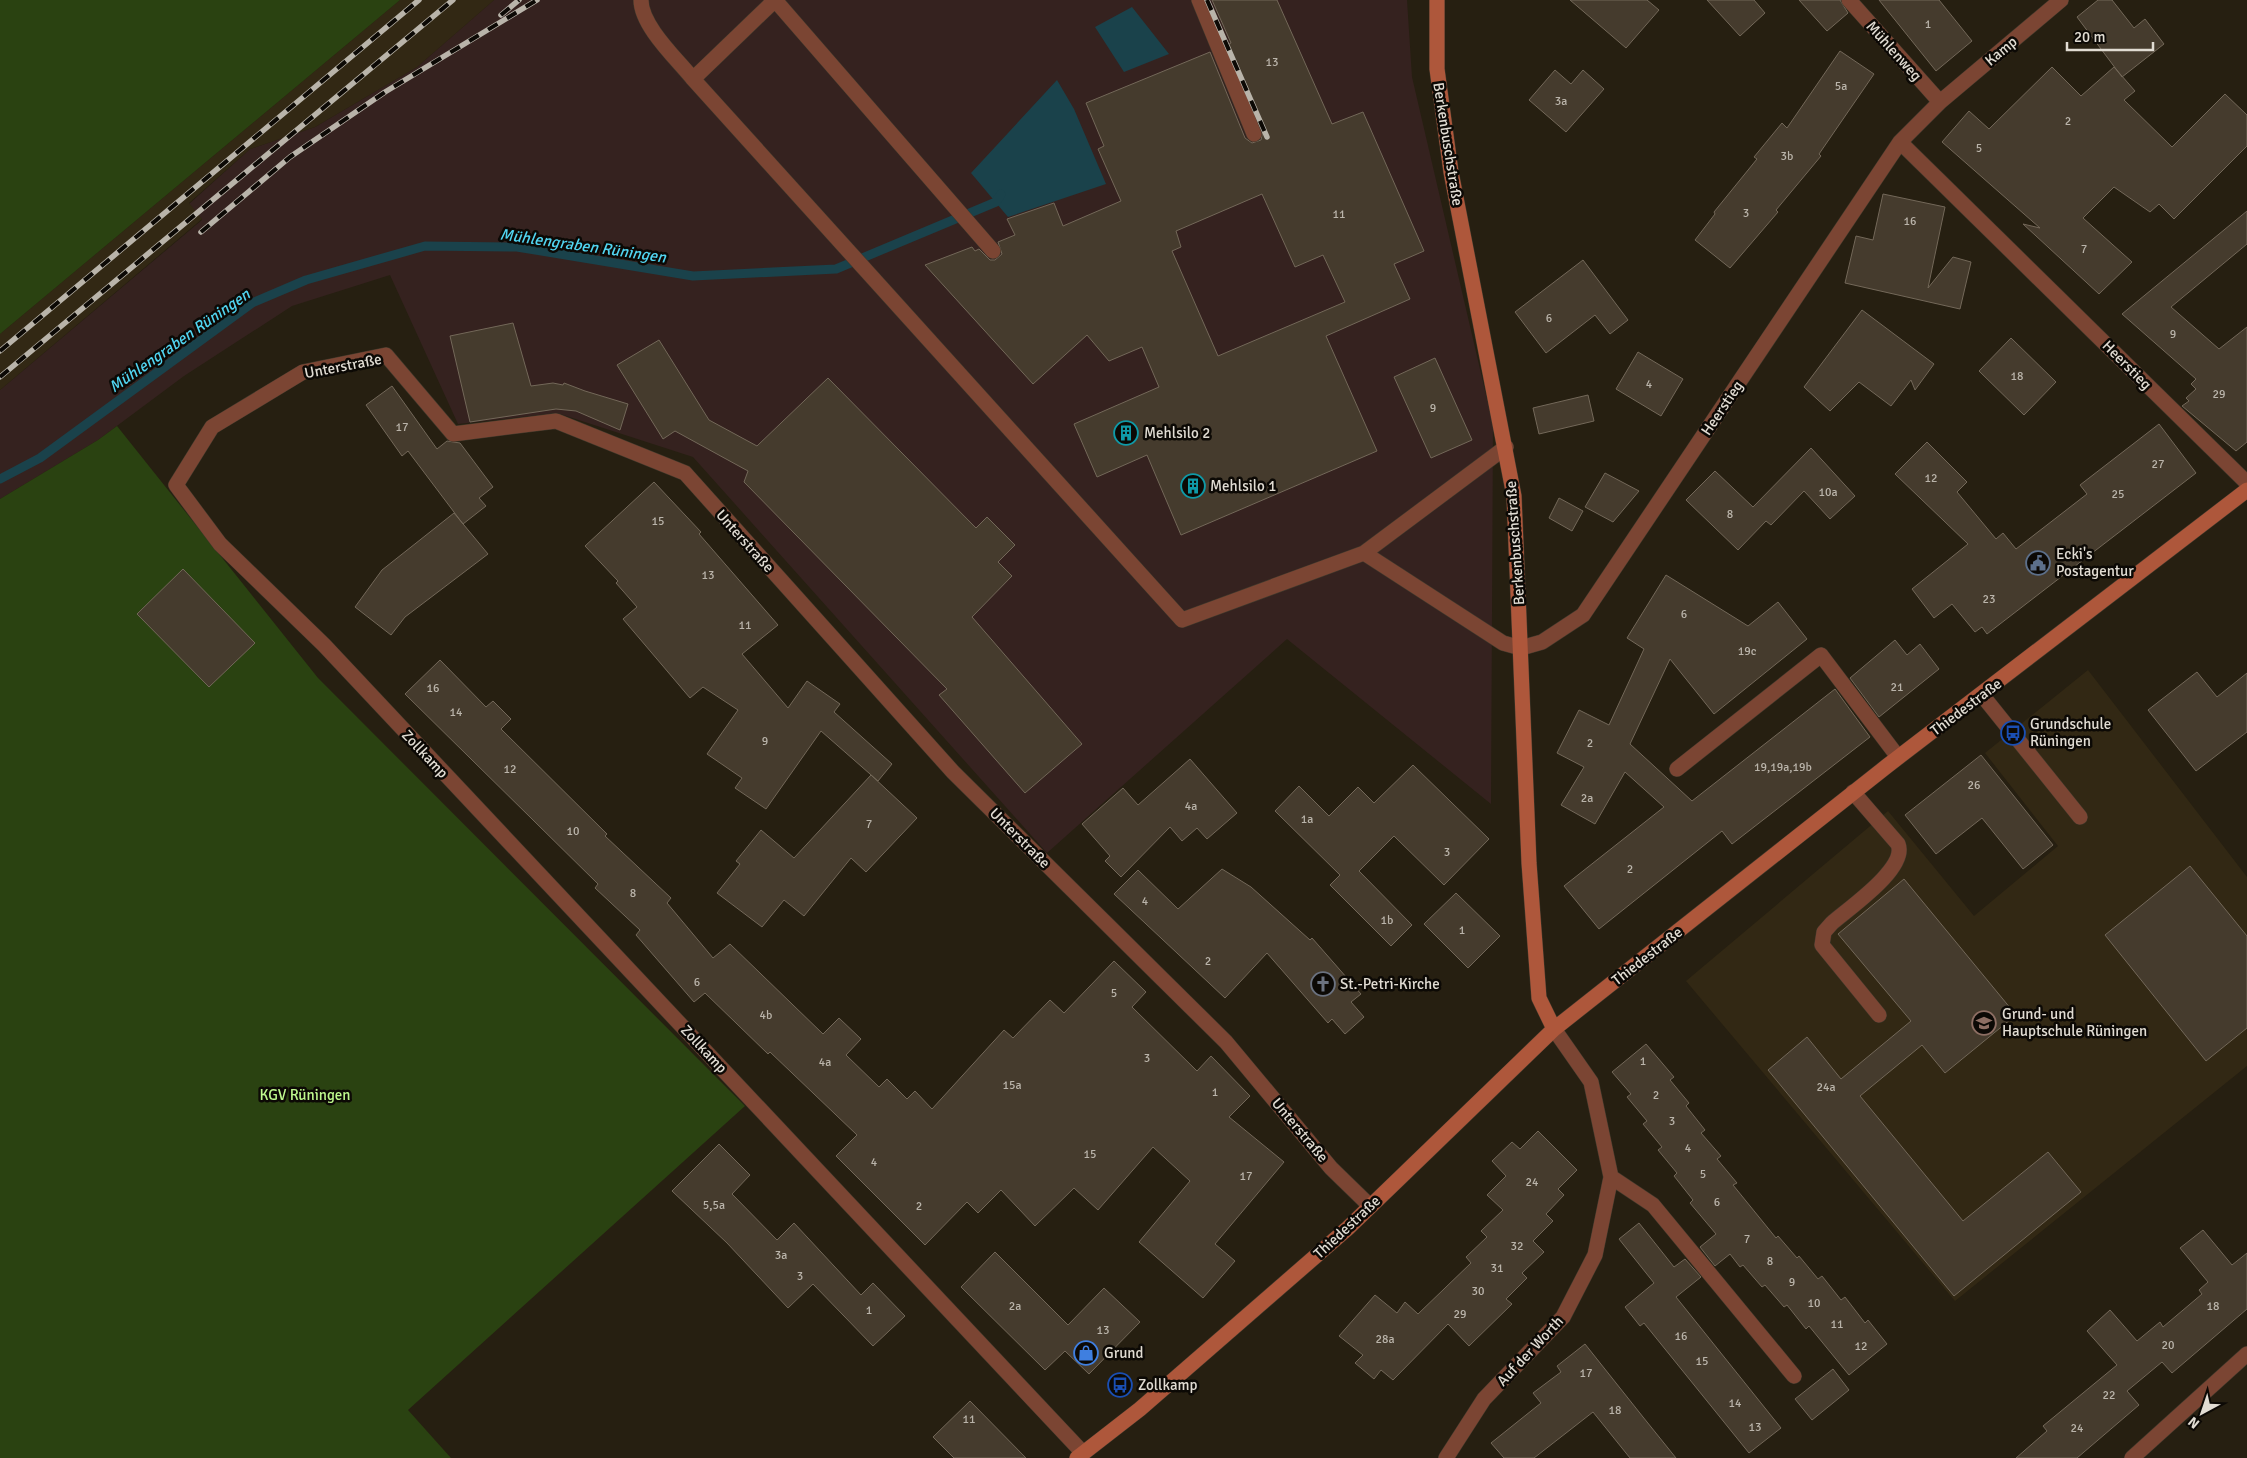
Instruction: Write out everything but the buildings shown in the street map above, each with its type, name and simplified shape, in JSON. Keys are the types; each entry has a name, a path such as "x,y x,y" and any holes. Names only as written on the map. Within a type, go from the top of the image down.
{"street":[{"path":"641,0 641,5 653,31 693,79 1182,620 1364,553 1506,446"},
{"path":"693,79 775,0 987,246"},
{"path":"1199,0 1254,134"},
{"name":"Berkenbuschstraße","path":"1437,0 1437,69 1451,172 1506,446 1514,496 1529,863 1539,998 1554,1030"},
{"name":"Mühlenweg","path":"1849,0 1940,102"},
{"name":"Kamp","path":"1940,102 2061,0"},
{"name":"Heerstieg","path":"1521,648 1542,642 1583,615 1900,142 1940,102"},
{"name":"Heerstieg","path":"1900,142 2247,483"},
{"name":"Unterstraße","path":"324,645 220,544 176,485 212,427 303,372 386,355 453,434 556,422 685,473 954,772 1226,1042 1331,1168 1370,1206"},
{"name":"Thiedestraße","path":"1080,1455 1140,1409 1300,1270 1370,1206 1554,1030 1853,792 2247,490"},
{"path":"1364,553 1503,643 1521,648"},
{"name":"Zollkamp","path":"324,645 1080,1455"},
{"path":"1677,769 1821,654 1898,757"},
{"path":"1982,695 2080,817"},
{"path":"1853,792 1898,844 1900,854 1893,870 1824,932 1822,945 1879,1015"},
{"name":"Auf der Worth","path":"1446,1458 1484,1400 1562,1317 1595,1255 1611,1178 1591,1082 1554,1030"},
{"path":"1611,1178 1654,1205 1794,1376"},
{"path":"2132,1458 2247,1354"}],"shaded area":[{"path":"400,0 494,0 417,67 315,127 250,149 189,203 202,219 0,390 0,334"},
{"path":"494,0 1407,0 1412,77 1493,425 1491,804 1287,639 1047,853 693,457 557,413 458,424 390,275 292,306 184,376 98,440 0,499 0,390 202,220 189,204 250,149 315,127 417,67"},
{"name":"Grund- und Hauptschule Rüningen","path":"2088,670 2247,877 2247,1066 1955,1301 1686,981 1888,811 1974,916 2058,846 1985,753"}],"green space":[{"path":"0,0 400,0 0,334"},
{"name":"KGV Rüningen","path":"117,426 318,678 745,1106 408,1410 451,1458 0,1458 0,499 98,440"}],"water":[{"path":"1132,7 1169,54 1124,72 1095,27"},
{"path":"1057,80 1074,109 1106,184 1008,217 971,173"}],"waterway":[{"name":"Mühlengraben Rüningen","path":"0,479 40,458 252,303 306,280 425,246 517,247 693,276 836,269 996,202 1001,194"}],"railway":[{"path":"0,351 419,0"},
{"path":"0,377 453,0"},
{"path":"501,15 519,0"},
{"path":"201,232 290,157 385,92 537,0"},
{"path":"1207,0 1267,137"}],"place":[{"name":"Mehlsilo 2","path":"1126,433"},
{"name":"Mehlsilo 1","path":"1193,486"},
{"name":"Ecki's Postagentur","path":"2038,563"},
{"name":"Grundschule Rüningen","path":"2013,733"},
{"name":"St.-Petri-Kirche","path":"1323,984"},
{"name":"Grund- und Hauptschule Rüningen","path":"1984,1023"},
{"name":"Grund","path":"1086,1353"},
{"name":"Zollkamp","path":"1120,1385"}]}
